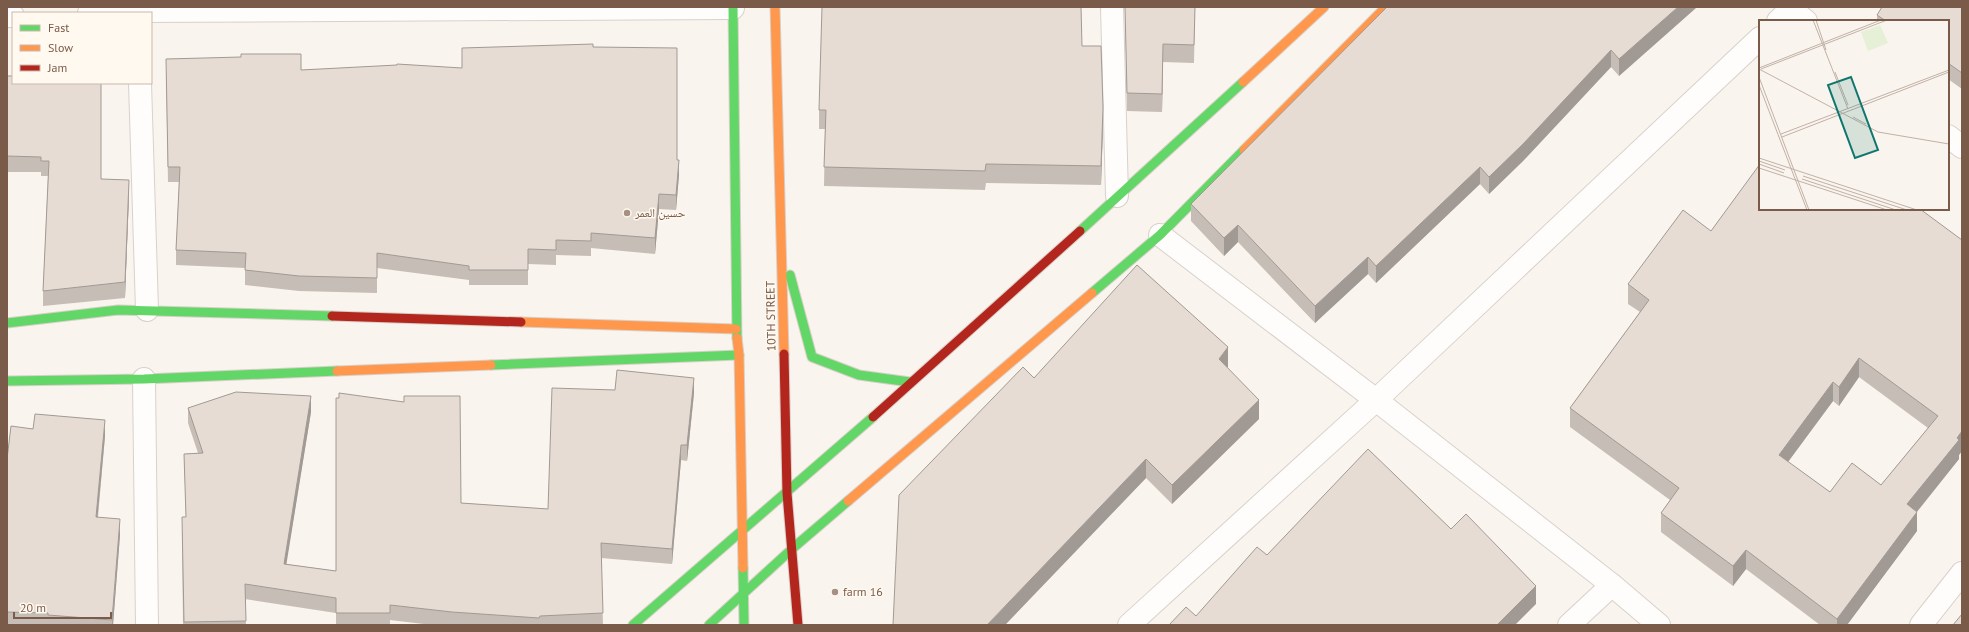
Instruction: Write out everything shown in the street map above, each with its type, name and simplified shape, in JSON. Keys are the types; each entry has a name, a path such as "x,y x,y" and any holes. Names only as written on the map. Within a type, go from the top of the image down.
{"street":[{"path":"105,12 138,10 733,7 736,329 739,355 744,625"},
{"name":"10TH STREET","path":"775,7 787,493 793,548 798,625"},
{"path":"1112,7 1117,196"},
{"path":"633,625 742,529 787,493 1117,196 1324,7"},
{"path":"709,625 793,548 1160,235 1386,7"},
{"path":"1129,625 1376,400 1759,39"},
{"path":"140,84 147,310"},
{"path":"1949,137 1962,148"},
{"path":"1160,235 1376,400 1612,585 1659,625"},
{"path":"781,240 812,357 859,375 910,382"},
{"path":"7,323 118,310 147,310 736,329"},
{"path":"7,381 144,379 739,355"},
{"path":"144,379 147,625"},
{"path":"1921,625 1962,573"},
{"path":"1569,625 1612,585"}],"building":[{"path":"822,7 1081,7 1082,46 1101,46 1103,107 1101,166 986,164 985,171 824,167 826,110 819,110"},
{"path":"1125,7 1195,7 1194,45 1163,44 1162,94 1127,93"},
{"path":"1387,7 1678,7 1619,59 1611,50 1523,144 1489,177 1480,167 1376,266 1368,257 1315,306 1238,225 1224,238 1191,204"},
{"path":"1882,7 1962,7 1962,73 1949,64 1949,20 1884,20 1877,15"},
{"path":"593,44 593,47 677,48 677,160 679,160 676,195 659,194 655,238 591,233 591,241 556,240 556,250 528,249 528,270 469,270 469,266 377,253 377,278 299,276 245,270 246,253 176,250 180,167 168,167 166,59 241,57 241,54 301,54 301,70 397,64 462,68 462,48"},
{"path":"7,76 12,76 12,84 101,84 101,179 129,180 125,282 43,291 49,161 41,161 41,157 7,156"},
{"path":"1759,165 1759,210 1921,210 1962,240 1962,431 1957,438 1959,440 1907,504 1917,512 1837,619 1746,550 1733,566 1661,513 1679,488 1570,408 1649,300 1628,284 1683,210 1711,231","holes":["1859,358 1938,416 1881,485 1852,463 1830,492 1779,455 1833,382 1839,387"]},
{"path":"1137,265 1228,347 1219,359 1259,400 1172,485 1146,459 987,625 893,625 899,495 1023,367 1034,378"},
{"path":"617,370 694,378 687,445 681,445 672,549 601,543 603,613 540,616 539,618 452,612 390,605 390,613 336,613 336,598 245,584 246,621 184,622 182,517 186,517 184,454 203,453 188,408 236,392 311,396 284,564 336,571 336,398 339,398 339,393 404,402 404,396 460,396 461,503 548,509 552,388 615,390"},
{"path":"35,414 105,420 96,517 120,519 112,620 48,615 48,613 7,612 7,459 11,426 33,429"},
{"path":"1368,449 1451,529 1466,514 1536,586 1497,625 1169,625 1186,607 1196,616 1257,547 1267,555"},
{"path":"1962,614 1962,625 1953,625"}],"traffic: fast":[{"path":"733,7 737,338"},
{"path":"1080,231 1243,82"},
{"path":"1092,293 1160,235 1244,150"},
{"path":"790,275 812,357 859,375 910,382"},
{"path":"7,323 118,310 332,316"},
{"path":"491,365 739,355"},
{"path":"7,381 144,379 337,371"},
{"path":"633,625 873,417"},
{"path":"709,625 793,548 848,501"},
{"path":"743,568 744,625"}],"traffic: slow":[{"path":"775,7 784,354"},
{"path":"1243,82 1324,7"},
{"path":"1244,150 1386,7"},
{"path":"848,501 1092,293"},
{"path":"521,322 736,329"},
{"path":"737,338 739,355 743,568"},
{"path":"337,371 491,365"}],"traffic: jam":[{"path":"873,417 1080,231"},
{"path":"332,316 521,322"},
{"path":"784,354 787,493 798,625"}],"place":[{"name":"حسين العمر","path":"627,213"},
{"name":"farm 16","path":"835,592"}]}
